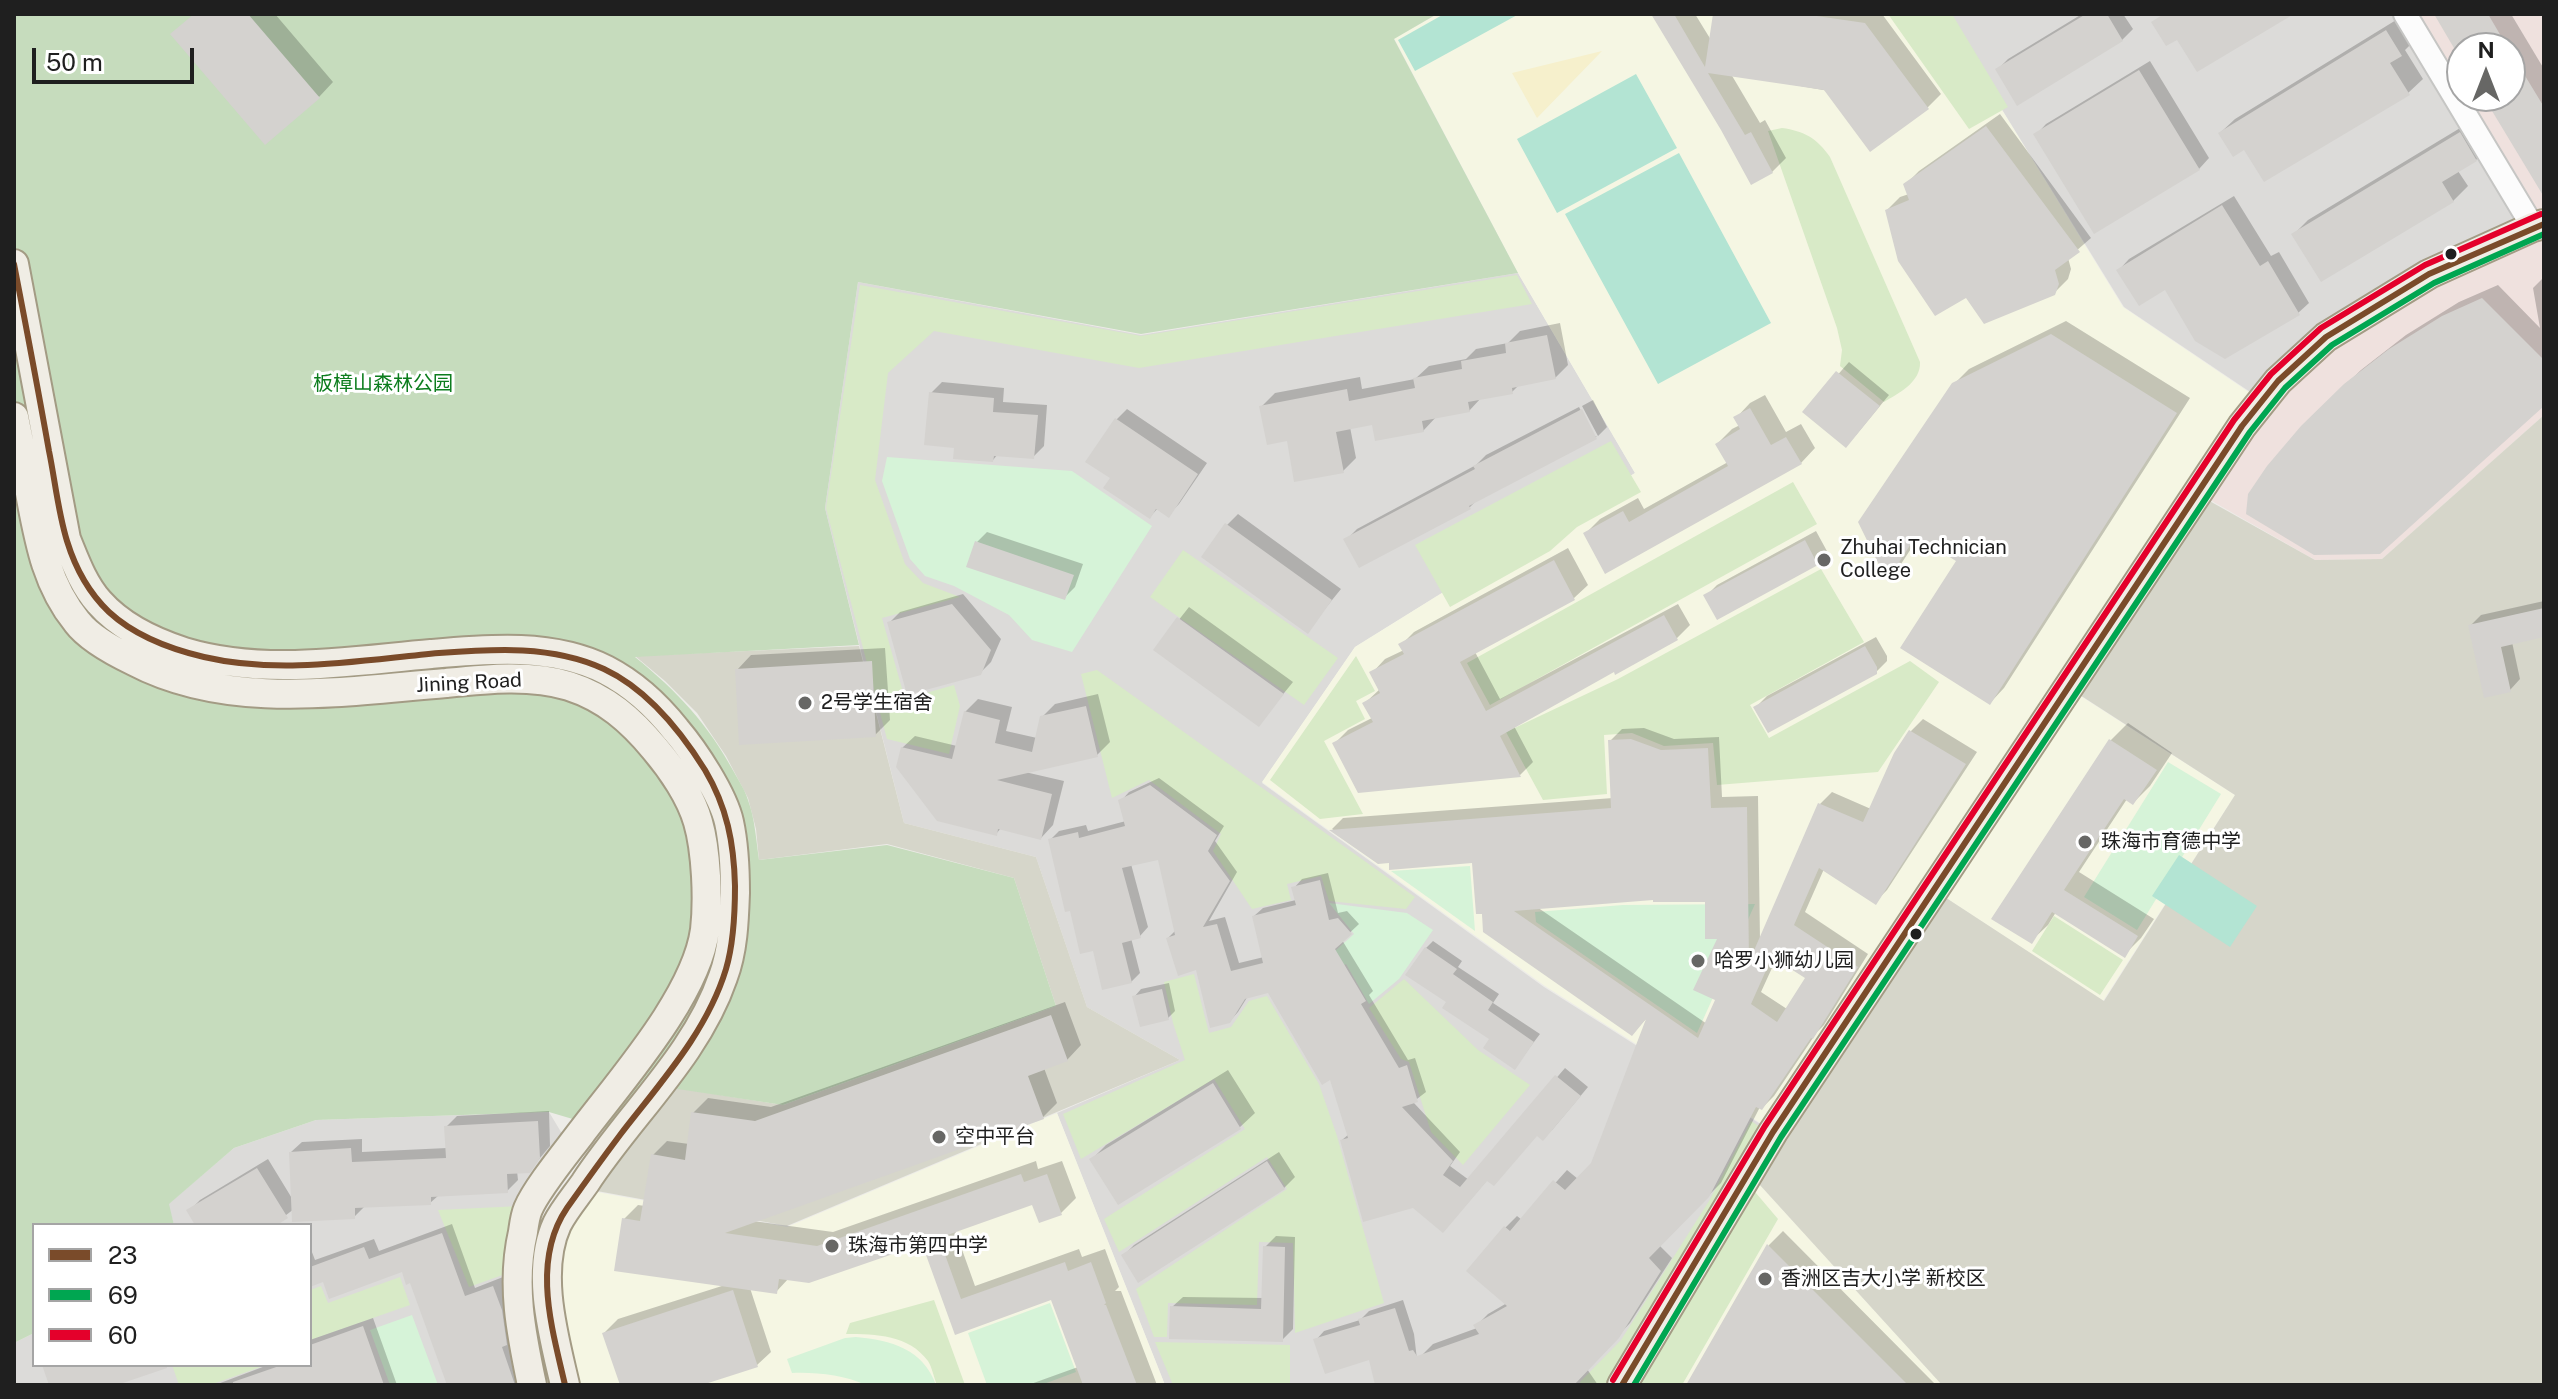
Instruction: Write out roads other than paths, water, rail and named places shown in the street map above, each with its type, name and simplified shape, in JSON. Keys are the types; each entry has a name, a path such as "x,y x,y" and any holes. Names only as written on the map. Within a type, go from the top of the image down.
{"main road":[{"path":"1622,1385 1773,1132 2242,426 2278,381 2326,337 2429,274 2539,226"},
{"name":"Jining Road","path":"14,264 66,539 80,573 98,601 124,624 163,645 204,658 255,666 305,665 485,649 534,651 570,658 605,670 643,695 676,729 711,782 729,818 735,872 734,929 725,974 709,1011 687,1047 598,1162 557,1226 547,1266 549,1310 565,1385"},
{"name":"Jining Road","path":"14,417 46,572 79,626 116,652 164,674 239,691 300,695 488,679 567,685 620,711 663,758 684,791 698,821 705,863 705,933 694,967 675,1006 528,1209 517,1254 517,1313 532,1385"}],"street":[{"path":"2405,14 2539,226"}],"place":[{"name":"Zhuhai Technician College","path":"1824,560"},
{"name":"2号学生宿舍","path":"805,703"},
{"name":"珠海市育德中学","path":"2085,842"},
{"name":"哈罗小狮幼儿园","path":"1698,961"},
{"name":"空中平台","path":"939,1137"},
{"name":"珠海市第四中学","path":"832,1246"},
{"name":"香洲区吉大小学 新校区","path":"1765,1279"}],"park label":[{"name":"板樟山森林公园","path":"383,384"}]}
